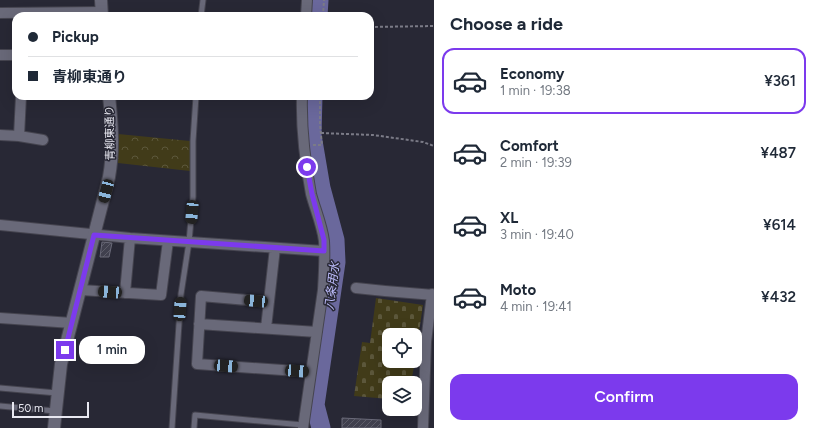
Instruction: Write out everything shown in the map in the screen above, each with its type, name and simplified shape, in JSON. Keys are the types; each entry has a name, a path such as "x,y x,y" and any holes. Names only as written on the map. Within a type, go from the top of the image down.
{"street":[{"path":"306,12 307,0"},
{"path":"26,12 102,9"},
{"path":"0,13 12,13"},
{"path":"0,55 12,54"},
{"path":"20,136 21,100"},
{"name":"青柳東通り","path":"54,428 61,364 112,162 112,133 109,100"},
{"path":"302,100 302,131 307,167 312,194 324,240 323,290 305,425"},
{"path":"0,135 20,136 43,140"},
{"path":"0,225 130,238 324,251"},
{"path":"125,293 130,238"},
{"path":"80,290 161,295 168,241"},
{"path":"266,328 275,248"},
{"path":"356,288 433,294 426,342 423,428"},
{"path":"269,302 201,296 197,364 311,372"},
{"path":"0,318 72,323"},
{"path":"199,324 317,332"}],"lane":[{"path":"202,12 203,0"},
{"path":"172,428 181,294 189,242 193,197 193,141 196,100"},
{"path":"0,388 57,393"},
{"path":"0,406 55,410"},
{"path":"194,428 195,415 305,425"}],"path":[{"path":"323,12 324,0"},
{"path":"374,27 434,26"},
{"path":"320,100 322,146"},
{"path":"321,134 373,135 424,142 434,146"}],"green space":[{"path":"118,134 190,141 190,171 118,163"},
{"path":"376,298 423,305 420,328 382,328 382,368 414,368 412,376 382,376 382,398 354,396 362,342 370,343"}],"building":[{"path":"102,242 112,243 109,257 100,257"},
{"path":"342,418 381,420 381,428 342,428"}],"waterway":[{"name":"八条用水","path":"318,12 319,0"},
{"name":"八条用水","path":"313,100 312,135 321,188 335,240 336,262 315,405 321,428"}],"route":[{"path":"65,350 94,235 324,251 322,230 312,194 307,167"}]}
